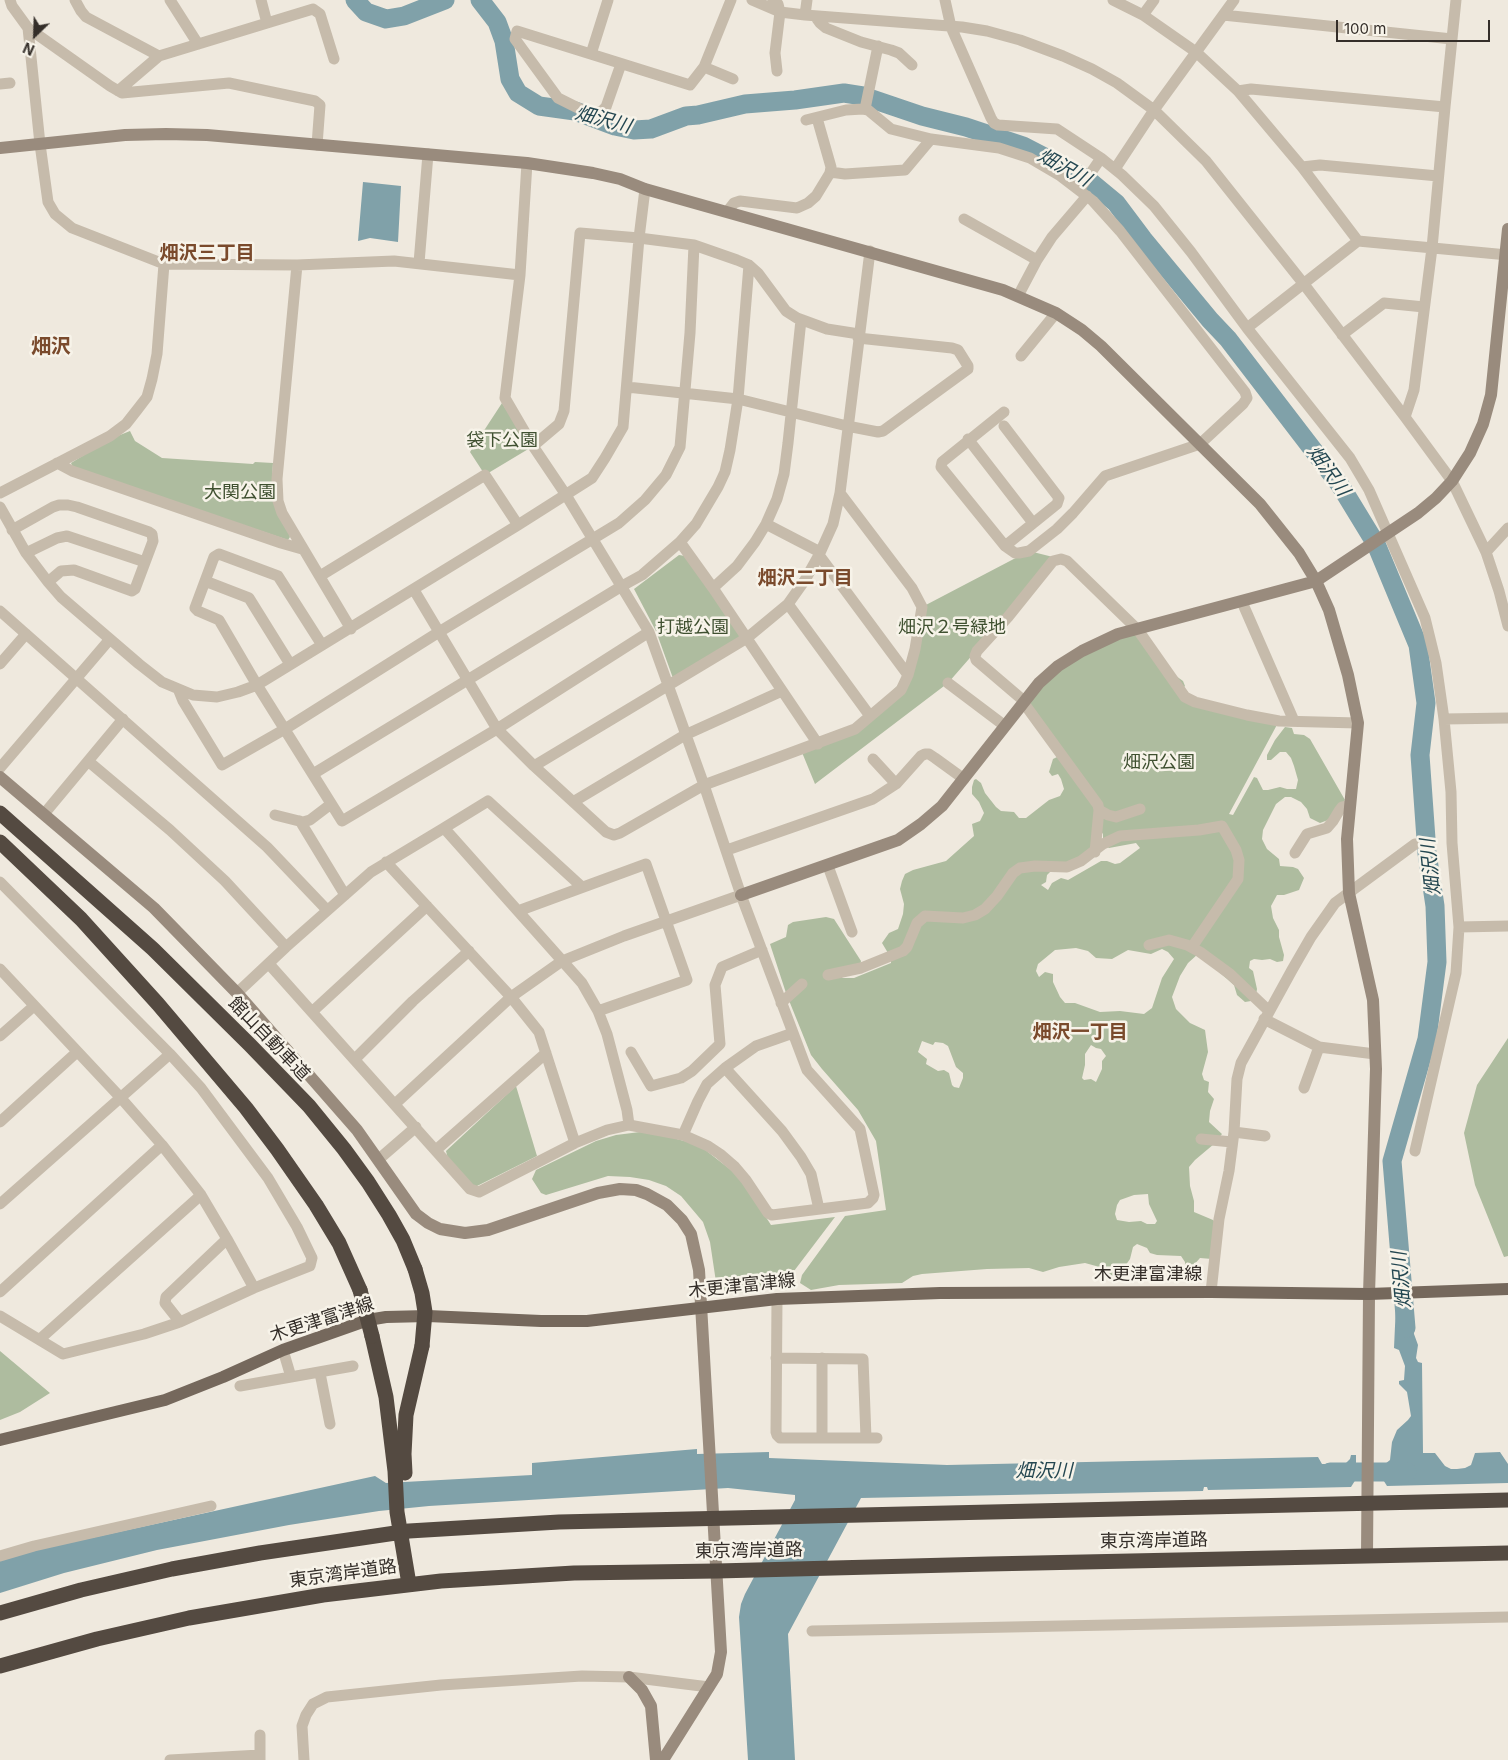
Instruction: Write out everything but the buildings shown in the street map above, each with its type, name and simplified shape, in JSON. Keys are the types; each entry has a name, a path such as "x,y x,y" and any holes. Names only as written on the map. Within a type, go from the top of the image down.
{"highway":[{"name":"館山自動車道","path":"0,813 153,950 250,1045 309,1106 344,1149 373,1190 403,1240 415,1269 422,1293 424,1312 422,1346 406,1415 404,1454 400,1471"},
{"path":"0,842 81,919 164,1011 240,1100 278,1149 339,1243 360,1290 386,1397 400,1471 402,1512 411,1557 409,1584"},
{"name":"東京湾岸道路","path":"0,1612 82,1590 172,1570 260,1553 405,1532 551,1522 1368,1499 1508,1500"},
{"name":"東京湾岸道路","path":"0,1666 97,1639 189,1618 323,1595 409,1584 530,1574 820,1569 1508,1552"}],"main road":[{"name":"木更津富津線","path":"0,1440 165,1400 224,1377 283,1350 368,1320 386,1317 428,1316 587,1320 777,1299 940,1293 1211,1292 1392,1294 1508,1289"}],"street":[{"path":"10,0 12,6 28,28 122,93 229,83 315,101 320,105 317,145"},
{"path":"76,0 86,17 159,56"},
{"path":"170,0 198,44"},
{"path":"261,0 267,23"},
{"path":"591,54 608,0"},
{"path":"621,64 606,107 602,111 595,112 582,110 558,98 514,38 516,31 591,54 686,85 693,83 704,67 731,0"},
{"path":"752,0 780,12 987,31 1020,40 1092,69 1117,83 1154,110 1206,161 1303,283 1452,481 1486,552 1500,590 1508,626"},
{"path":"773,0 778,4 780,12 775,53 777,70"},
{"path":"807,0 810,16 826,28 899,54 912,65"},
{"path":"945,0 951,27 990,118 994,123 998,125 1057,129 1115,169 1154,206 1191,252 1247,328 1350,458 1369,490 1425,618 1436,663 1444,718 1451,792 1452,843 1459,927 1458,958 1454,982 1415,1151"},
{"path":"1113,0 1144,15 1196,52 1238,91 1302,167 1358,241"},
{"path":"1144,15 1154,0"},
{"path":"1115,169 1154,110 1234,0"},
{"path":"1405,417 1414,390 1432,248 1456,0"},
{"path":"118,91 159,56 313,9 320,14 334,60"},
{"path":"1224,15 1452,39"},
{"path":"28,28 48,202 55,214 64,222 87,234 164,264 297,265 394,261 520,275"},
{"path":"865,110 878,46"},
{"path":"704,67 733,79"},
{"path":"1238,91 1251,89 1445,106"},
{"path":"727,212 734,203 740,201 797,208 803,206 816,196 830,172 830,160 812,119 846,110 865,110 891,128 931,139 998,148 1030,158 1059,175 1083,193 1120,231 1245,392 1247,398 1200,444 1105,476 1057,529 1029,551 1015,553 1005,546 940,467 942,462 968,439 1004,412"},
{"path":"0,148 125,135 207,135 527,164 593,173 620,180 645,189 1018,296 1056,313 1082,330 1101,346 1260,504 1300,553 1316,581 1329,610 1348,675 1358,723 1347,839 1349,893 1373,1000 1375,1054 1369,1294 1367,1555"},
{"path":"830,172 845,174 905,170 931,139"},
{"path":"419,263 428,154"},
{"path":"1018,296 1052,236 1083,193 1101,158"},
{"path":"269,964 470,1189 479,1192 575,1143 607,1130 629,1125 684,1135 708,1146 735,1167 768,1213 779,1215 868,1203 874,1195 860,1129 807,1070 741,895 649,632 505,398 520,275 527,164"},
{"path":"1302,167 1320,164 1438,176"},
{"path":"0,508 7,529 61,597 162,682 179,691 193,695 217,697 238,692 257,684 351,629 592,478 623,426 645,189"},
{"path":"964,219 1037,260"},
{"path":"395,1104 512,997 562,961 624,936 898,840 942,806 1039,683 1073,656 1118,634 1316,581 1388,534 1436,498 1452,481 1473,446 1483,424 1491,395 1507,254 1508,229"},
{"path":"533,446 559,424 564,411 580,233 694,245 749,265 764,280 786,311 801,320 826,329 858,336 952,348 958,350 968,366 968,369 883,431 878,432 738,399 627,387"},
{"path":"1247,328 1358,241 1507,254"},
{"path":"179,691 183,702 222,765 285,729 439,632 619,523 645,500 666,475 680,447 690,333 694,245"},
{"path":"534,766 747,638 788,604 820,553 833,524 840,493 858,336 870,252"},
{"path":"0,493 110,436 126,424 147,397 157,354 164,264"},
{"path":"297,265 277,479 278,501 282,514 351,629"},
{"path":"313,774 642,575 680,542 696,524 709,504 724,472 730,450 738,399 749,265"},
{"path":"1342,335 1384,304 1424,307"},
{"path":"1021,356 1056,313"},
{"path":"714,588 737,566 766,524 777,499 784,474 801,320"},
{"path":"1004,426 1059,498 1057,504 1005,546"},
{"path":"968,439 1033,523"},
{"path":"57,463 81,474 302,549"},
{"path":"320,576 485,475 518,525"},
{"path":"414,590 497,729 606,832 614,835 704,785 855,729 901,690 908,675 915,650 922,607 912,588 840,493"},
{"path":"7,529 59,505 77,507 149,532 153,541 135,589 132,591 70,570 61,571 48,582"},
{"path":"766,524 820,553 908,675"},
{"path":"1486,552 1508,528"},
{"path":"26,553 57,538 67,536 145,562"},
{"path":"680,542 714,588 818,744"},
{"path":"322,645 278,576 219,554 214,556 196,608 198,611 219,620 342,821 497,729 649,632"},
{"path":"1095,852 1099,810 1093,798 1024,702 976,660 975,656 977,651 1008,618 1053,561 1061,558 1067,561 1138,630 1186,697 1195,702 1279,721 1358,723"},
{"path":"205,581 249,598 290,664"},
{"path":"1242,602 1294,721"},
{"path":"788,604 870,716"},
{"path":"0,611 267,847 327,910"},
{"path":"0,664 26,634"},
{"path":"0,768 110,639"},
{"path":"948,683 1005,726"},
{"path":"574,802 685,734 782,691"},
{"path":"1444,718 1508,718"},
{"path":"44,814 123,719"},
{"path":"726,850 874,799 896,784 925,754 935,758 964,779"},
{"path":"873,758 896,784"},
{"path":"88,761 170,830 225,882 286,947"},
{"path":"0,777 154,908 237,993 357,1130 416,1214 428,1223 450,1231 466,1233 488,1230 611,1190 636,1190 647,1194 667,1205 682,1220 691,1234 700,1270 722,1652 717,1674 663,1760"},
{"path":"237,993 371,872 488,800 582,887"},
{"path":"276,815 303,822 310,820 331,804"},
{"path":"1294,853 1307,834 1326,828 1342,807 1350,805"},
{"path":"1099,810 1116,817 1140,808"},
{"path":"300,821 345,895"},
{"path":"828,975 861,968 903,951 907,947 917,923 925,916 964,918 975,915 984,909 1013,873 1020,868 1035,866 1067,867 1081,861 1103,844 1120,836 1199,830 1222,826 1236,850 1239,860 1238,879 1192,947"},
{"path":"444,828 582,983 598,1011 607,1034 618,1071 629,1125"},
{"path":"1211,1292 1220,1219 1229,1171 1237,1079 1241,1063 1311,937 1335,903 1415,844"},
{"path":"386,862 512,997 539,1032 575,1143"},
{"path":"518,911 646,864 687,980 598,1011"},
{"path":"828,866 852,932"},
{"path":"0,882 170,1054 201,1088 268,1178 297,1227 312,1258 310,1266 254,1288 180,1322 144,1334 63,1354 0,1316"},
{"path":"313,1012 427,906"},
{"path":"1459,927 1508,926"},
{"path":"1148,945 1169,940 1192,947 1230,974 1267,1015 1319,1047 1375,1054"},
{"path":"631,1052 651,1086 681,1078 701,1063 720,1044 715,985 722,967 762,950"},
{"path":"355,1059 413,1001 469,952"},
{"path":"0,970 120,1097 162,1145 201,1195 254,1288"},
{"path":"781,1003 802,984"},
{"path":"0,1036 34,1006"},
{"path":"684,1135 707,1084 725,1068 756,1046 794,1033"},
{"path":"1304,1088 1319,1047"},
{"path":"0,1122 77,1052"},
{"path":"436,1150 546,1053"},
{"path":"0,1204 170,1054"},
{"path":"725,1068 782,1131 801,1157 811,1174 819,1210"},
{"path":"379,1159 416,1127"},
{"path":"1201,1139 1265,1136"},
{"path":"0,1292 162,1145"},
{"path":"40,1339 201,1195"},
{"path":"180,1322 164,1303 166,1297 227,1239"},
{"path":"776,1358 862,1358 864,1360 872,1438 780,1438 777,1436 776,1432 776,1358 777,1299"},
{"path":"283,1350 291,1378"},
{"path":"822,1358 822,1438"},
{"path":"240,1386 353,1366"},
{"path":"320,1372 330,1424"},
{"path":"0,1556 34,1546 211,1506"},
{"path":"812,1631 1508,1617"},
{"path":"304,1760 302,1726 313,1704 326,1697 441,1685 582,1676 629,1677 709,1687"},
{"path":"629,1677 642,1690 651,1706 656,1760"},
{"path":"170,1760 260,1758 260,1735"}],"green space":[{"name":"袋下公園","path":"502,403 530,448 485,475 470,452"},
{"name":"大関公園","path":"130,431 135,441 162,458 253,464 255,462 273,463 272,480 290,537 288,540 73,468 71,463 110,439"},
{"name":"畑沢２号緑地","path":"1029,551 1057,558 948,683 815,784 801,750 855,729 908,675 922,607"},
{"name":"打越公園","path":"679,555 685,556 740,635 737,644 674,681 656,631 634,589"},
{"name":"畑沢公園","path":"1138,630 1176,676 1183,681 1184,687 1195,702 1279,721 1229,814 1233,815 1254,777 1257,778 1263,790 1280,787 1296,789 1298,780 1291,758 1286,752 1280,752 1271,760 1267,760 1267,755 1275,740 1285,727 1292,728 1294,734 1304,735 1310,739 1345,800 1328,820 1320,823 1310,818 1307,809 1301,802 1291,797 1285,797 1276,804 1263,830 1262,839 1267,849 1279,859 1280,866 1298,869 1304,878 1299,890 1284,895 1277,895 1271,906 1273,918 1279,930 1284,955 1283,961 1254,959 1250,961 1249,968 1253,971 1257,989 1256,995 1251,1001 1245,1002 1237,995 1234,985 1198,954 1188,963 1180,976 1172,997 1176,1009 1190,1023 1205,1030 1208,1052 1202,1074 1204,1080 1209,1082 1208,1092 1214,1099 1209,1122 1222,1134 1189,1167 1194,1212 1213,1220 1217,1225 1212,1259 1200,1258 1192,1267 1185,1267 1185,1262 1181,1256 1157,1255 1150,1253 1147,1248 1137,1244 1133,1247 1130,1259 1123,1269 1112,1278 1096,1266 1085,1263 1059,1267 1043,1272 1029,1268 922,1274 913,1276 902,1283 839,1285 811,1290 800,1283 802,1275 845,1216 886,1210 876,1141 858,1110 811,1055 786,993 770,944 786,937 788,925 793,922 826,917 834,919 861,961 860,967 840,976 843,978 854,978 891,963 891,958 882,943 889,933 898,929 903,914 904,904 900,889 905,874 946,861 974,836 972,824 980,821 984,813 979,802 972,794 974,780 976,779 981,783 985,793 996,807 1001,811 1014,812 1019,818 1026,818 1049,800 1060,796 1064,789 1061,779 1058,774 1052,776 1049,772 1053,759 1057,757 1023,702 1082,651","holes":["1100,830 1103,834 1103,844 1109,848 1136,843 1140,848 1120,863 1115,864 1101,861 1068,880 1061,878 1052,883 1048,890 1041,885 1046,882 1047,875 1052,870 1093,855","1076,948 1088,951 1096,958 1112,959 1128,950 1151,954 1162,949 1168,952 1174,959 1162,978 1152,1008 1144,1014 1120,1011 1100,1012 1075,1003 1065,1003 1053,982 1053,974 1045,972 1039,977 1036,971 1038,964 1055,950","922,1041 933,1045 935,1042 943,1043 948,1046 956,1067 963,1073 959,1088 952,1085 949,1073 944,1070 938,1071 926,1064 927,1059 918,1052","1091,1045 1101,1049 1106,1056 1102,1061 1102,1069 1096,1082 1091,1079 1084,1080 1082,1078 1085,1054","1148,1194 1149,1204 1157,1221 1155,1224 1147,1224 1141,1221 1117,1220 1115,1214 1120,1200 1134,1195"]},
{"path":"1508,1038 1508,1256 1504,1257 1475,1185 1464,1133 1477,1085"},
{"path":"516,1086 537,1156 477,1186 472,1186 448,1159 446,1151"},
{"path":"640,1132 662,1135 688,1142 704,1149 740,1177 771,1225 835,1217 791,1275 754,1291 727,1294 716,1282 710,1242 703,1222 681,1196 666,1186 649,1180 608,1176 546,1195 541,1193 532,1179 536,1170 596,1141 616,1135"},
{"path":"0,1351 50,1393 20,1412 0,1420"}],"water":[{"path":"363,182 401,186 398,242 370,238 358,241"},
{"path":"1412,1303 1411,1316 1418,1345 1416,1358 1418,1362 1422,1363 1423,1453 1435,1453 1445,1466 1457,1469 1471,1465 1475,1453 1500,1452 1508,1464 1508,1483 1387,1486 1382,1478 1381,1465 1390,1460 1392,1442 1397,1430 1411,1416 1407,1392 1399,1384 1399,1381 1404,1380 1405,1366 1399,1350 1394,1348 1396,1304"},
{"path":"697,1449 697,1454 769,1452 769,1458 947,1465 1318,1457 1322,1464 1340,1464 1346,1463 1351,1455 1356,1455 1356,1479 1351,1487 1208,1490 1207,1487 1204,1487 1203,1491 861,1498 788,1634 795,1760 748,1760 739,1617 745,1594 795,1500 795,1495 728,1488 429,1506 379,1511 289,1525 157,1550 64,1573 0,1593 0,1560 31,1551 375,1476 386,1483 532,1475 532,1463"}],"waterway":[{"name":"畑沢川","path":"355,0 366,12 386,19 404,16 445,0"},
{"name":"畑沢川","path":"480,0 497,22 504,41 510,79 518,93 539,106 575,111 615,126 634,130 651,129 686,116 745,104 795,100 844,93 863,96 1023,146 1087,179 1116,203 1143,239 1228,339 1340,485 1376,544 1418,645 1426,703 1420,755 1427,853 1435,906 1437,962 1427,1039 1392,1161 1406,1328"},
{"name":"畑沢川","path":"1330,1472 1407,1472"}],"district":[{"name":"畑沢三丁目","path":"207,253"},
{"name":"畑沢","path":"51,347"},
{"name":"畑沢二丁目","path":"805,578"},
{"name":"畑沢一丁目","path":"1080,1032"}]}
